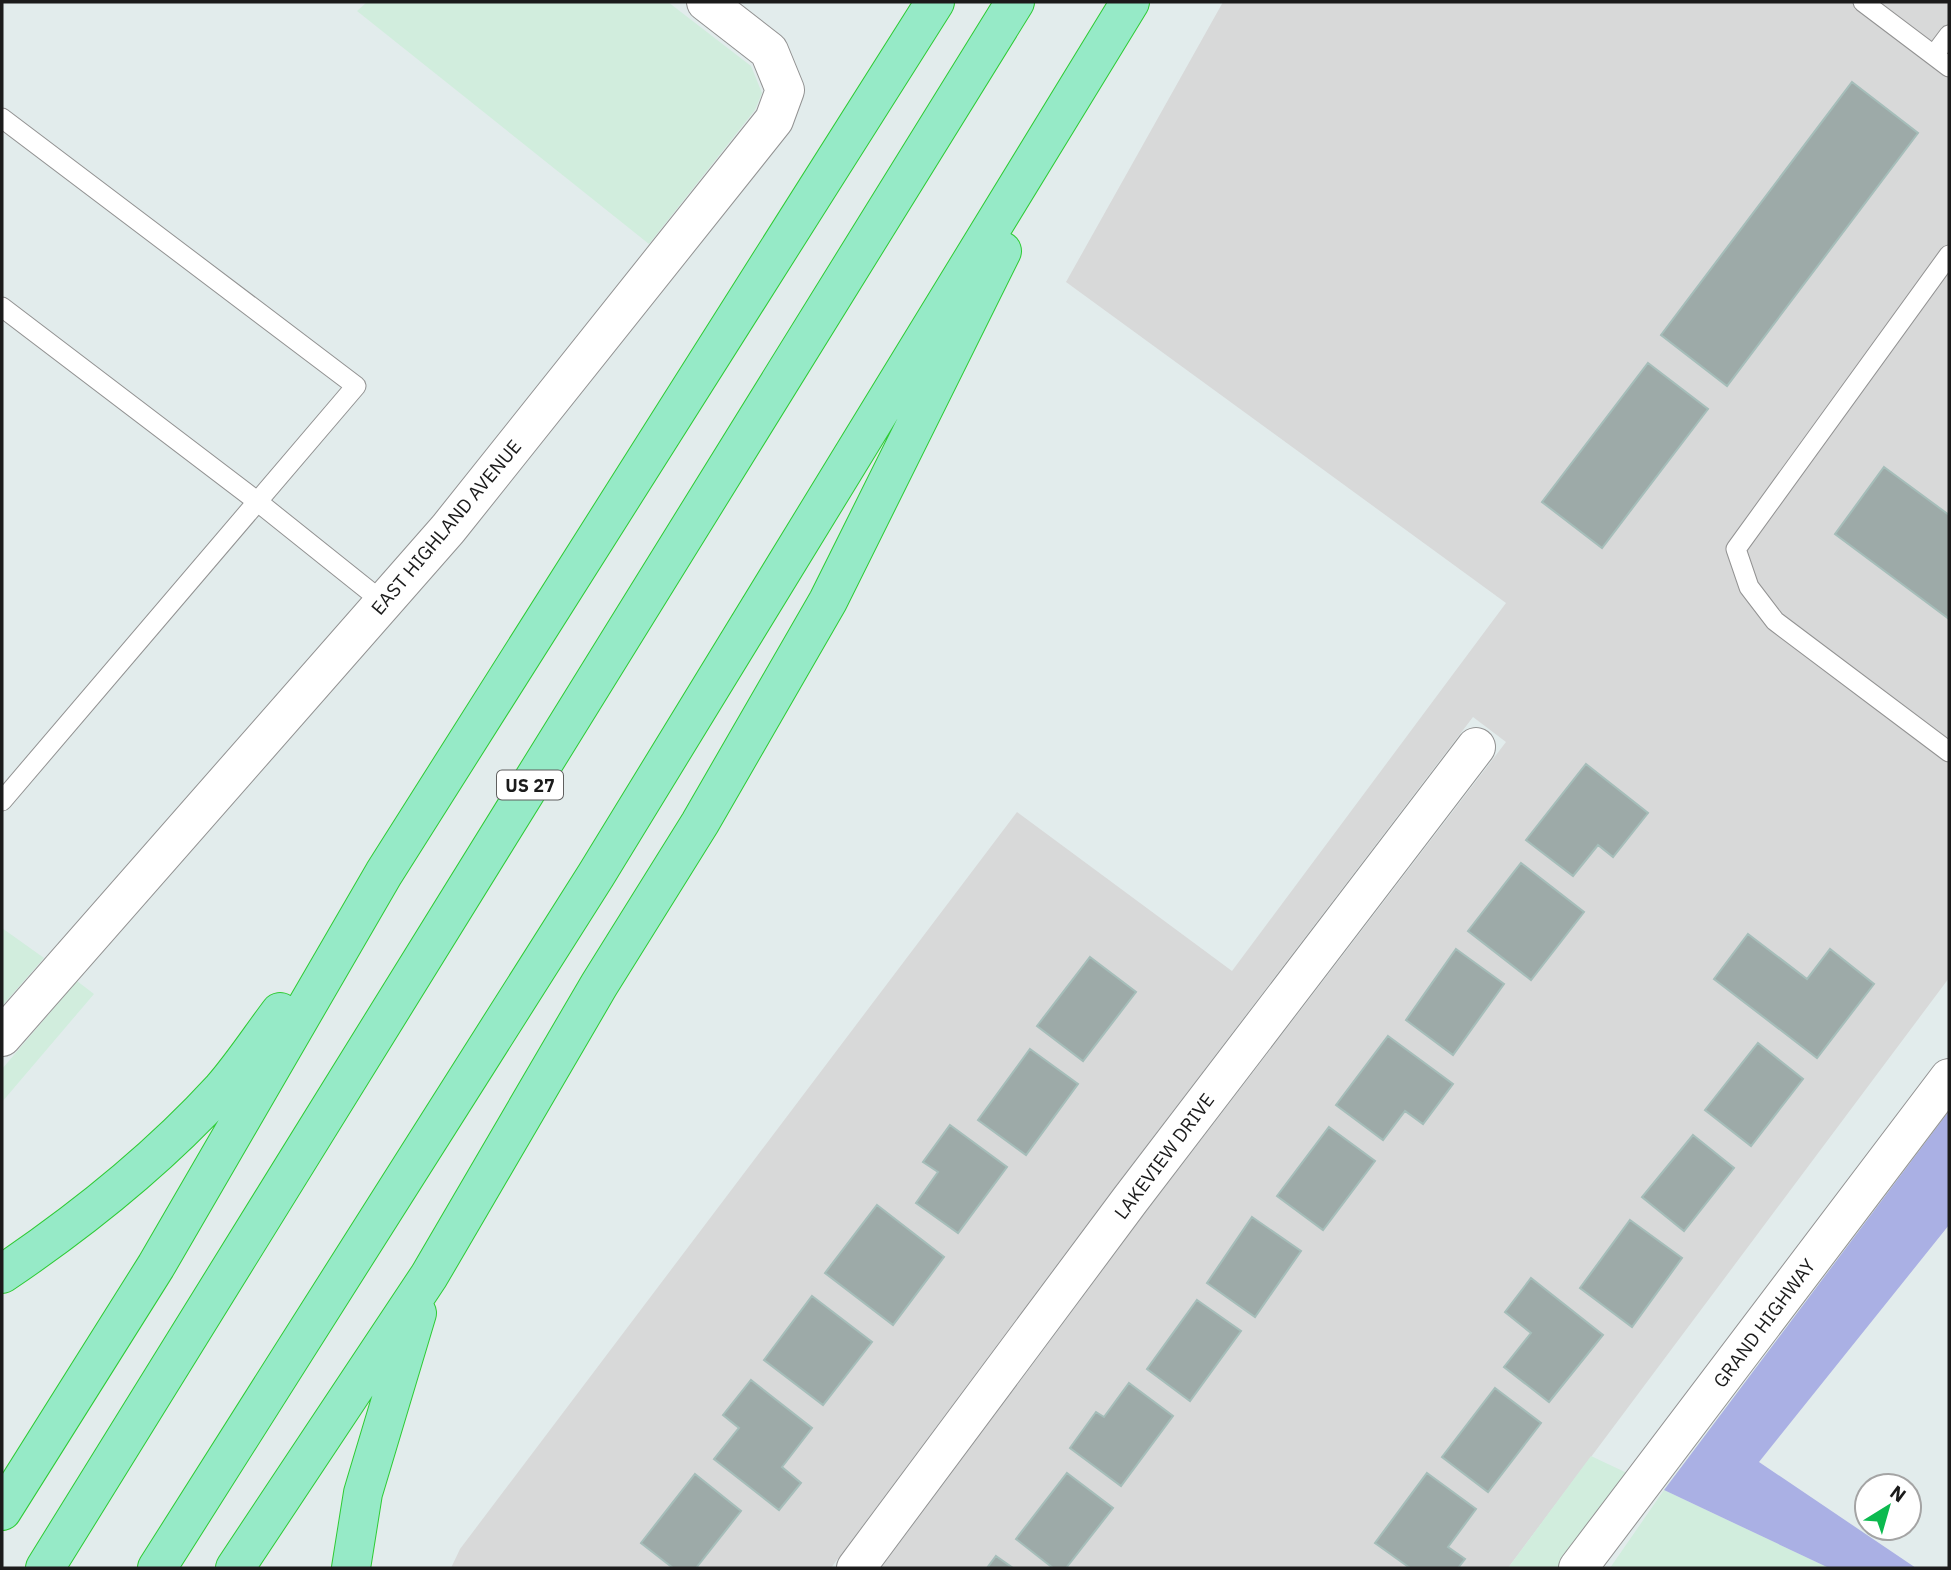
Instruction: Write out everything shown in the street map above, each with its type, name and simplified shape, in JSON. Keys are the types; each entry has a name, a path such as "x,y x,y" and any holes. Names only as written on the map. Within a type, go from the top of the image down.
{"highway":[{"path":"2,1511 156,1266 384,873 934,2"},
{"name":"US 27","path":"45,1568 1014,2"},
{"path":"157,1568 596,875 1130,2"},
{"path":"235,1568 429,1276 599,985 700,823 828,601 1107,39"},
{"path":"2,1274 55,1238 146,1166 223,1087 384,873"},
{"path":"351,1568 363,1493 429,1276"}],"street":[{"name":"EAST HIGHLAND AVENUE","path":"11,1020 448,529 774,120 785,90 769,51 706,2"},
{"name":"LAKEVIEW DRIVE","path":"856,1568 1130,1200 1476,747"},
{"name":"GRAND HIGHWAY","path":"1578,1568 1949,1077"}],"lane":[{"path":"1863,2 1942,61 1949,35"},
{"path":"2,118 356,386 2,801"},
{"path":"1949,255 1736,550 1749,587 1775,621 1949,752"},
{"path":"2,307 258,502 383,602"}],"shaded area":[{"path":"367,2 668,2 751,66 762,93 755,110 649,244 357,11"},
{"path":"1223,2 1949,2 1949,978 1508,1568 881,1568 1146,1212 1506,742 1473,717 1114,1188 831,1568 451,1568 460,1549 1017,812 1232,971 1506,603 1066,282"},
{"path":"2,928 44,958 2,1006"},
{"path":"77,981 94,994 2,1102 2,1069"},
{"path":"1949,1111 1949,1225 1759,1462 1853,1525 1853,1542 1877,1542 1916,1568 1829,1568 1664,1490"},
{"path":"1591,1456 1627,1473 1560,1568 1508,1568"},
{"path":"1664,1490 1829,1568 1610,1568"}],"building":[{"path":"1852,82 1918,133 1727,386 1661,335"},
{"path":"1648,363 1708,409 1602,548 1542,502"},
{"path":"1884,467 1949,515 1949,619 1835,534"},
{"path":"1586,764 1648,813 1613,857 1598,845 1573,876 1526,840"},
{"path":"1521,863 1584,912 1531,980 1468,931"},
{"path":"1748,934 1807,979 1830,949 1874,984 1817,1058 1714,979"},
{"path":"1456,949 1504,984 1453,1055 1406,1020"},
{"path":"1090,957 1136,992 1083,1061 1037,1026"},
{"path":"1388,1036 1453,1084 1423,1124 1405,1111 1383,1140 1336,1105"},
{"path":"1758,1043 1803,1079 1751,1146 1705,1110"},
{"path":"1030,1049 1078,1084 1026,1155 978,1120"},
{"path":"950,1125 1007,1167 958,1233 916,1203 938,1172 923,1162"},
{"path":"1329,1127 1375,1161 1323,1230 1277,1196"},
{"path":"1693,1135 1734,1168 1684,1231 1642,1197"},
{"path":"877,1205 944,1257 893,1325 825,1273"},
{"path":"1252,1217 1301,1251 1255,1317 1207,1283"},
{"path":"1630,1220 1682,1258 1632,1327 1580,1288"},
{"path":"1531,1278 1603,1335 1549,1402 1504,1367 1531,1333 1505,1312"},
{"path":"812,1296 872,1342 823,1405 764,1360"},
{"path":"1197,1300 1241,1331 1190,1401 1147,1369"},
{"path":"751,1380 812,1428 782,1467 801,1483 779,1510 714,1459 739,1428 723,1415"},
{"path":"1129,1383 1173,1416 1121,1486 1070,1448 1096,1412 1104,1417"},
{"path":"1495,1388 1541,1423 1488,1492 1442,1457"},
{"path":"1067,1473 1113,1508 1066,1568 1053,1568 1016,1539"},
{"path":"1427,1473 1476,1509 1448,1547 1465,1559 1458,1568 1410,1568 1375,1543"},
{"path":"695,1474 741,1511 696,1568 673,1568 641,1543"},
{"path":"996,1556 1013,1568 987,1568"}]}
